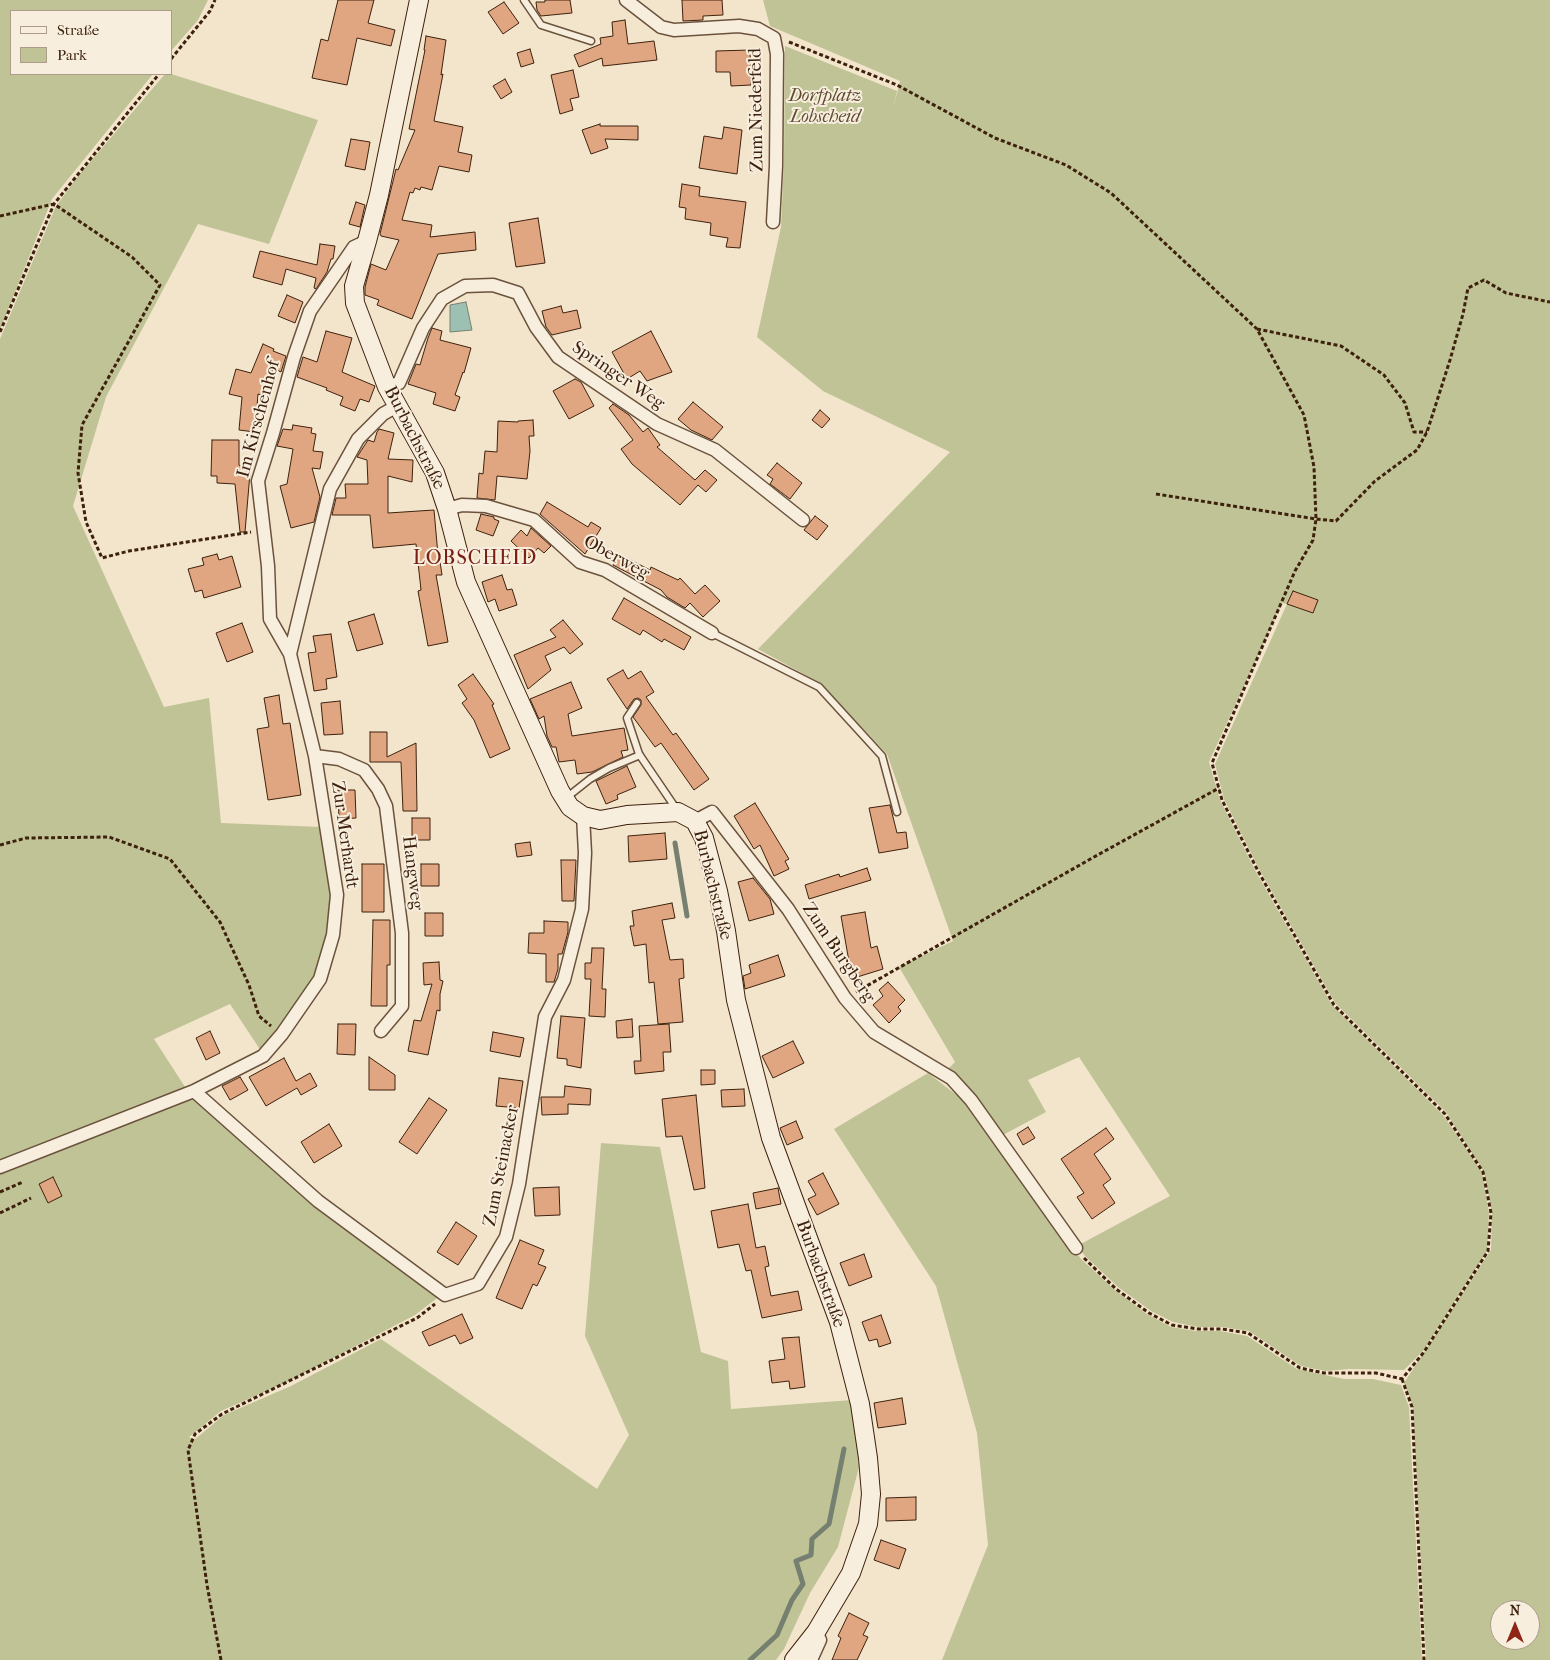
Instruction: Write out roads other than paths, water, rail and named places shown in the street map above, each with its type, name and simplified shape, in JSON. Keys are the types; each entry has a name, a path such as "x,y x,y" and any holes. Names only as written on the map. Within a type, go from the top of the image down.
{"street":[{"name":"Burbachstraße","path":"419,0 385,167 368,241 354,286 355,303 387,387 436,473 466,582 570,807 582,816 600,820 627,815 678,812 695,820 704,838 726,931 736,1000 771,1138 839,1322 860,1404 867,1449 871,1494 868,1524 851,1573 816,1632 794,1660"},
{"name":"Zum Niederfeld","path":"626,0 661,27 674,30 739,26 758,29 774,38 777,54 776,166 773,222"},
{"name":"Im Kirschenhof","path":"290,654 270,619 268,566 258,481 294,357 310,311 354,247 368,241"},
{"name":"Springer Weg","path":"387,387 400,383 422,328 442,299 465,286 493,285 518,293 536,327 558,357 657,424 716,450 803,520"},
{"name":"Zur Merhardt","path":"0,1167 194,1091 263,1056 282,1034 320,979 333,935 337,896 315,756 290,654 330,489 358,439 383,414 397,406"},
{"name":"Oberweg","path":"447,509 462,505 486,506 534,520 580,562 605,570 712,633"},
{"name":"Hangweg","path":"315,756 338,759 364,770 378,789 386,806 402,933 402,1006 381,1031"},
{"name":"Zum Burgberg","path":"695,820 712,812 788,909 845,998 874,1032 950,1078 971,1100 1076,1248"},
{"name":"Zum Steinacker","path":"194,1091 318,1201 445,1295 478,1284 506,1237 519,1184 545,1017 564,980 582,909 585,852 582,816"},
{"path":"811,1660 820,1640 816,1632"}],"lane":[{"path":"524,0 541,25 591,41"},
{"path":"712,633 819,687 882,756 897,812"},
{"path":"637,703 627,718 640,755 678,812"},
{"path":"565,799 590,779 640,755"}],"waterway":[{"path":"675,843 687,916"},
{"path":"750,1660 777,1635 792,1600 803,1584 796,1561 811,1555 812,1539 829,1524 844,1449"}],"district":[{"name":"LOBSCHEID","path":"475,559"}],"park label":[{"name":"Dorfplatz Lobscheid","path":"825,107"}]}
